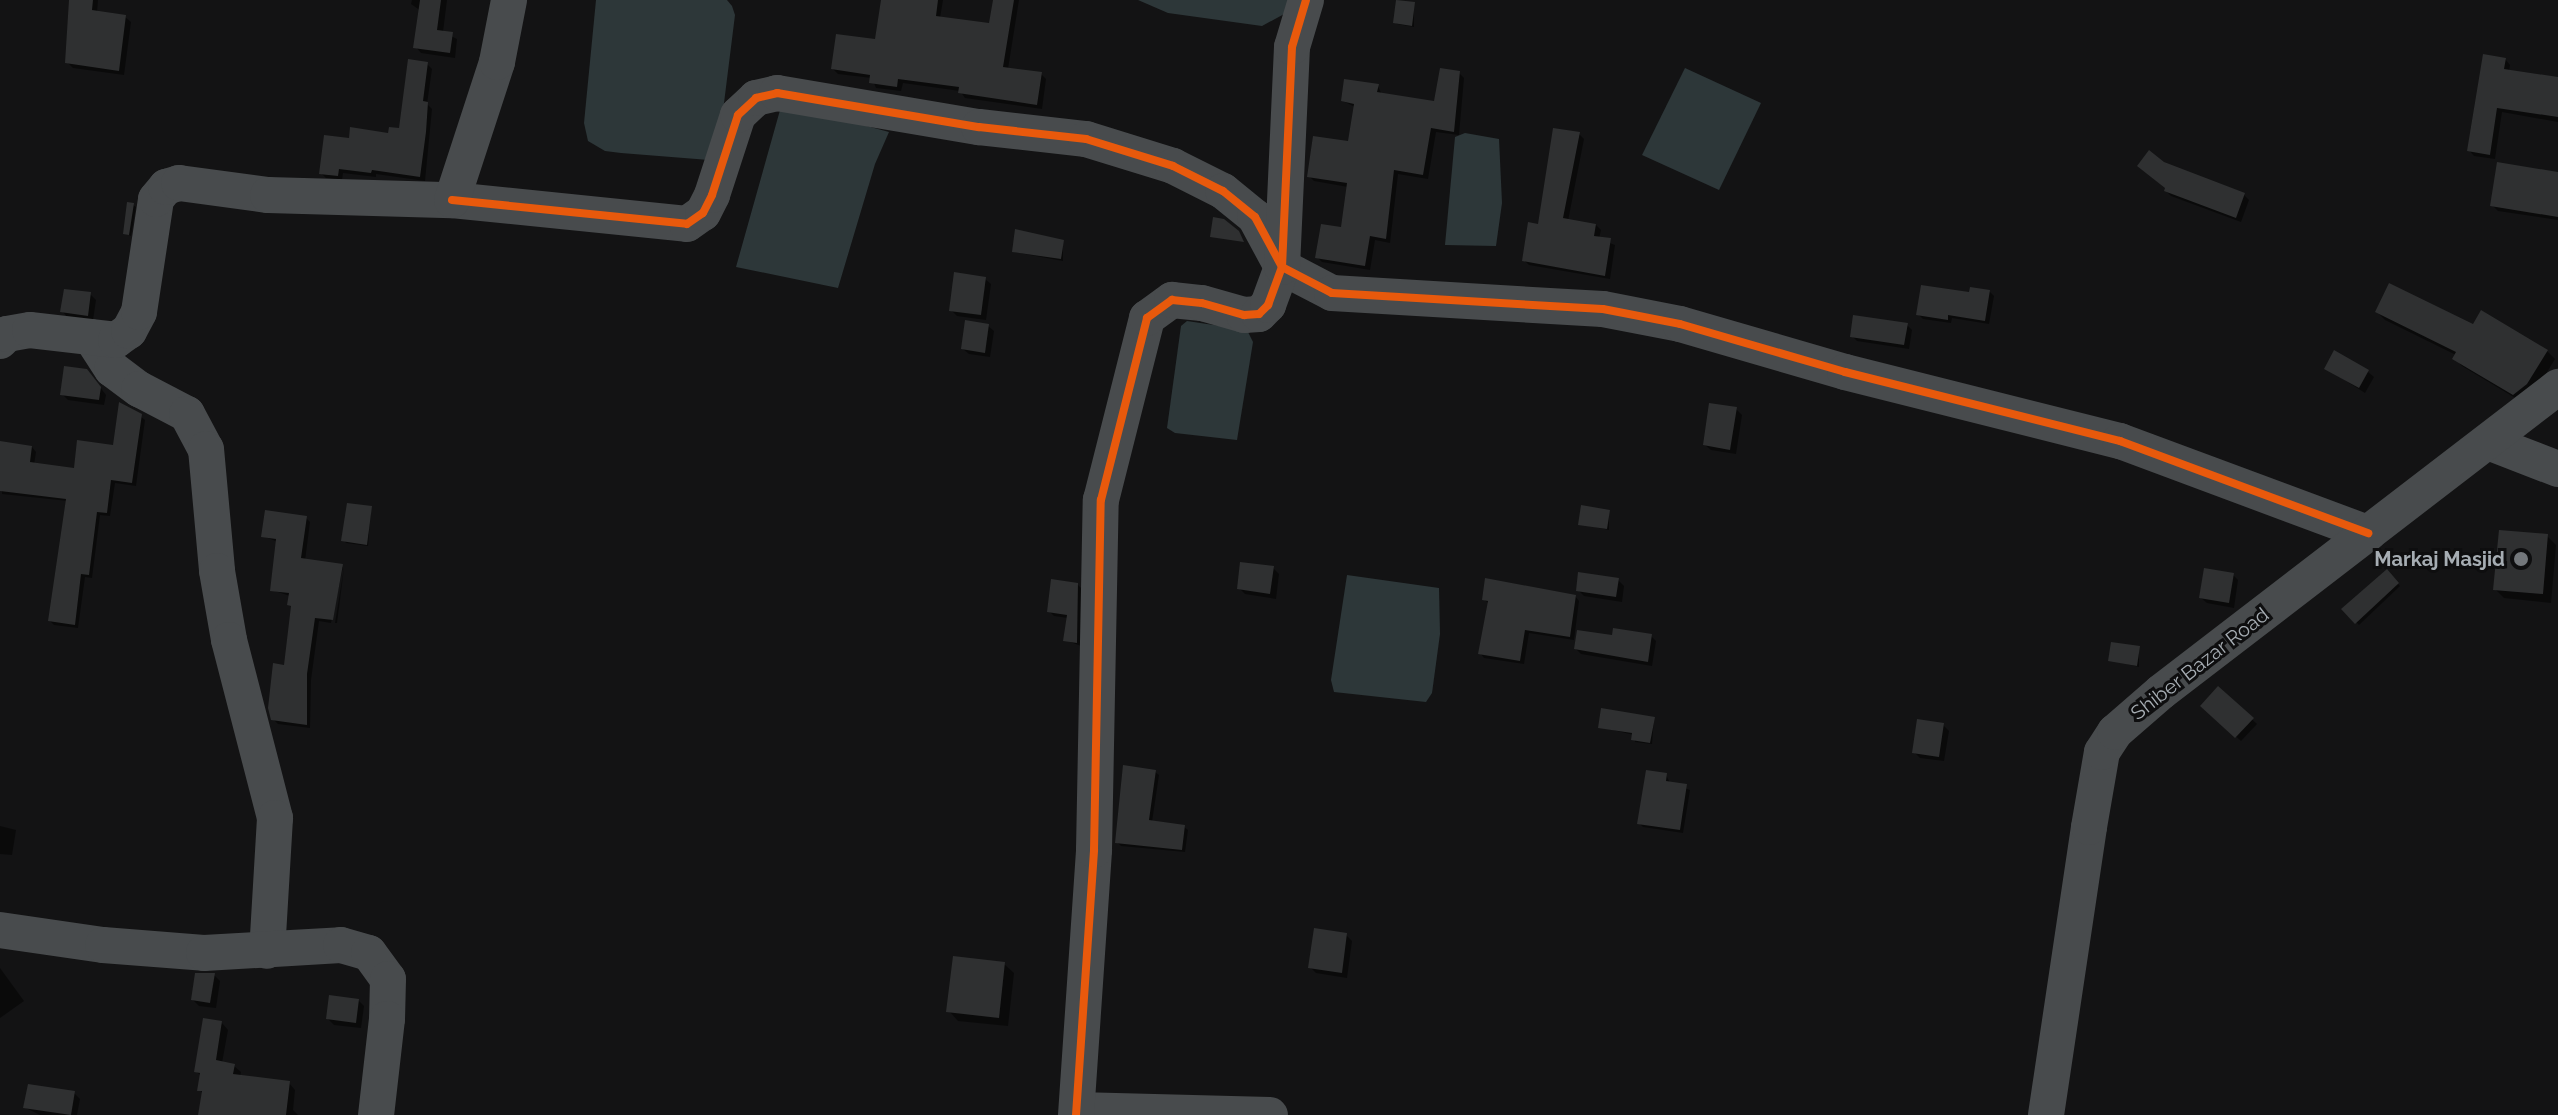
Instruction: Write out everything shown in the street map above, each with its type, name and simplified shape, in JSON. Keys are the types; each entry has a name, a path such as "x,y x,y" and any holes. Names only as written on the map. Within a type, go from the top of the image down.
{"street":[{"path":"452,200 497,62 509,0"},
{"path":"1270,1115 1077,1112 1094,850 1101,500 1147,318 1172,300 1202,303 1229,313 1259,314 1268,305 1282,267 1292,47 1306,0"},
{"path":"0,341 7,334 30,330 116,340 129,331 139,312 156,199 166,187 179,183 268,195 452,200 687,224 703,213 712,195 738,115 756,98 777,93 979,127 1086,139 1173,166 1223,191 1255,217 1282,267 1332,293 1603,309 1680,324 1845,372 2120,441 2368,533"},
{"path":"91,337 112,369 139,389 187,414 206,449 217,571 229,640 275,818 267,951"},
{"name":"Shiber Bazar Road","path":"2046,1115 2102,752 2115,732 2161,692 2558,387"},
{"path":"2488,442 2558,469"},
{"path":"0,930 103,945 204,953 341,945 369,953 388,979 387,1019 376,1115"}],"shaded area":[{"path":"596,0 727,0 732,6 735,15 719,143 709,160 605,151 588,141 584,123"},
{"path":"1138,0 1290,0 1286,13 1262,26 1168,13"},
{"path":"1685,68 1761,103 1719,190 1642,155"},
{"path":"782,103 889,132 875,164 838,288 736,267"},
{"path":"1465,133 1499,139 1502,203 1496,246 1445,245 1455,137"},
{"path":"1187,321 1247,330 1253,342 1237,440 1175,433 1167,428 1181,326"},
{"path":"1347,575 1439,588 1440,634 1432,693 1426,702 1334,692 1331,680"}],"building":[{"path":"69,0 93,0 92,10 126,15 119,71 65,63"},
{"path":"420,0 441,0 437,30 453,32 450,53 413,48"},
{"path":"881,0 938,0 936,16 989,23 993,0 1014,0 1003,67 1042,72 1037,105 958,93 959,87 898,79 897,87 869,83 870,75 831,69 836,34 875,39"},
{"path":"1396,0 1415,2 1412,26 1393,23"},
{"path":"2483,54 2506,58 2504,69 2558,77 2558,117 2497,108 2490,155 2467,151"},
{"path":"408,59 428,62 423,101 428,102 426,132 420,177 339,169 338,176 319,174 324,135 349,138 350,127 388,133 389,127 399,128"},
{"path":"1440,68 1460,71 1454,132 1431,128 1423,175 1394,170 1386,239 1370,236 1365,266 1315,258 1321,224 1341,227 1347,183 1307,177 1313,136 1348,141 1354,104 1341,101 1344,79 1379,84 1377,92 1434,101"},
{"path":"1553,128 1580,132 1563,218 1596,224 1594,236 1611,238 1605,276 1522,261 1528,222 1538,224"},
{"path":"2149,150 2164,162 2245,193 2236,218 2164,191 2165,188 2137,166"},
{"path":"2497,162 2558,172 2558,217 2490,206"},
{"path":"127,202 134,203 129,235 123,234"},
{"path":"1213,217 1224,219 1239,231 1244,242 1210,237"},
{"path":"1015,229 1064,240 1061,259 1012,252"},
{"path":"954,272 986,277 981,315 949,311"},
{"path":"2389,283 2473,324 2481,310 2548,350 2527,384 2513,395 2452,359 2456,352 2375,312"},
{"path":"1921,285 1969,292 1970,287 1990,290 1985,321 1948,315 1948,320 1916,315"},
{"path":"64,289 91,292 88,316 60,312"},
{"path":"1853,315 1908,323 1904,345 1850,337"},
{"path":"965,320 989,324 985,353 961,349"},
{"path":"2334,350 2369,370 2359,388 2324,369"},
{"path":"64,366 87,369 101,387 99,400 60,395"},
{"path":"119,402 142,414 132,483 111,480 107,513 97,512 89,575 81,574 75,625 48,621 66,499 0,491 0,441 32,446 30,462 74,468 77,440 113,445"},
{"path":"1709,403 1737,407 1730,450 1703,445"},
{"path":"347,503 372,506 367,545 341,541"},
{"path":"1581,505 1610,510 1607,529 1578,525"},
{"path":"265,510 307,516 301,558 343,564 333,620 315,618 307,674 307,725 271,720 268,708 273,663 284,665 291,606 287,605 289,593 270,591 276,539 261,537"},
{"path":"2499,530 2548,534 2543,594 2493,590"},
{"path":"1240,562 1274,566 1270,594 1237,589"},
{"path":"2204,568 2234,573 2229,603 2199,598"},
{"path":"2387,569 2399,583 2355,624 2341,609"},
{"path":"1578,572 1619,578 1616,597 1576,591"},
{"path":"1485,578 1576,595 1570,637 1525,630 1520,661 1478,654 1488,601 1482,600"},
{"path":"1051,579 1078,583 1077,643 1063,641 1067,615 1047,612"},
{"path":"1613,628 1652,634 1648,662 1574,649 1577,630 1612,635"},
{"path":"2111,642 2140,646 2137,666 2108,661"},
{"path":"2218,686 2254,718 2235,738 2200,706"},
{"path":"1601,708 1655,717 1650,743 1631,740 1632,733 1598,728"},
{"path":"1917,719 1944,723 1939,757 1912,753"},
{"path":"1123,765 1156,770 1149,820 1185,825 1182,850 1115,843"},
{"path":"1646,770 1667,773 1666,781 1687,784 1680,830 1637,824"},
{"path":"1314,928 1347,933 1342,973 1308,968"},
{"path":"953,956 1005,962 999,1018 946,1012"},
{"path":"195,973 215,973 210,1003 191,1000"},
{"path":"329,995 359,999 356,1023 326,1019"},
{"path":"203,1018 222,1021 216,1060 235,1064 233,1074 290,1081 286,1115 198,1115 202,1091 197,1091 200,1073 194,1072"},
{"path":"28,1084 75,1091 71,1115 23,1108"}],"cycle path":[{"path":"1076,1115 1094,850 1101,500 1147,318 1172,300 1202,303 1244,315 1259,314 1268,305 1282,267 1292,47 1306,0"},
{"path":"452,200 687,224 703,213 712,195 738,115 756,98 777,93 979,127 1086,139 1173,166 1223,191 1255,217 1282,267 1332,293 1603,309 1680,324 1845,372 2120,441 2368,533"}],"place":[{"name":"Markaj Masjid","path":"2521,559"}]}
